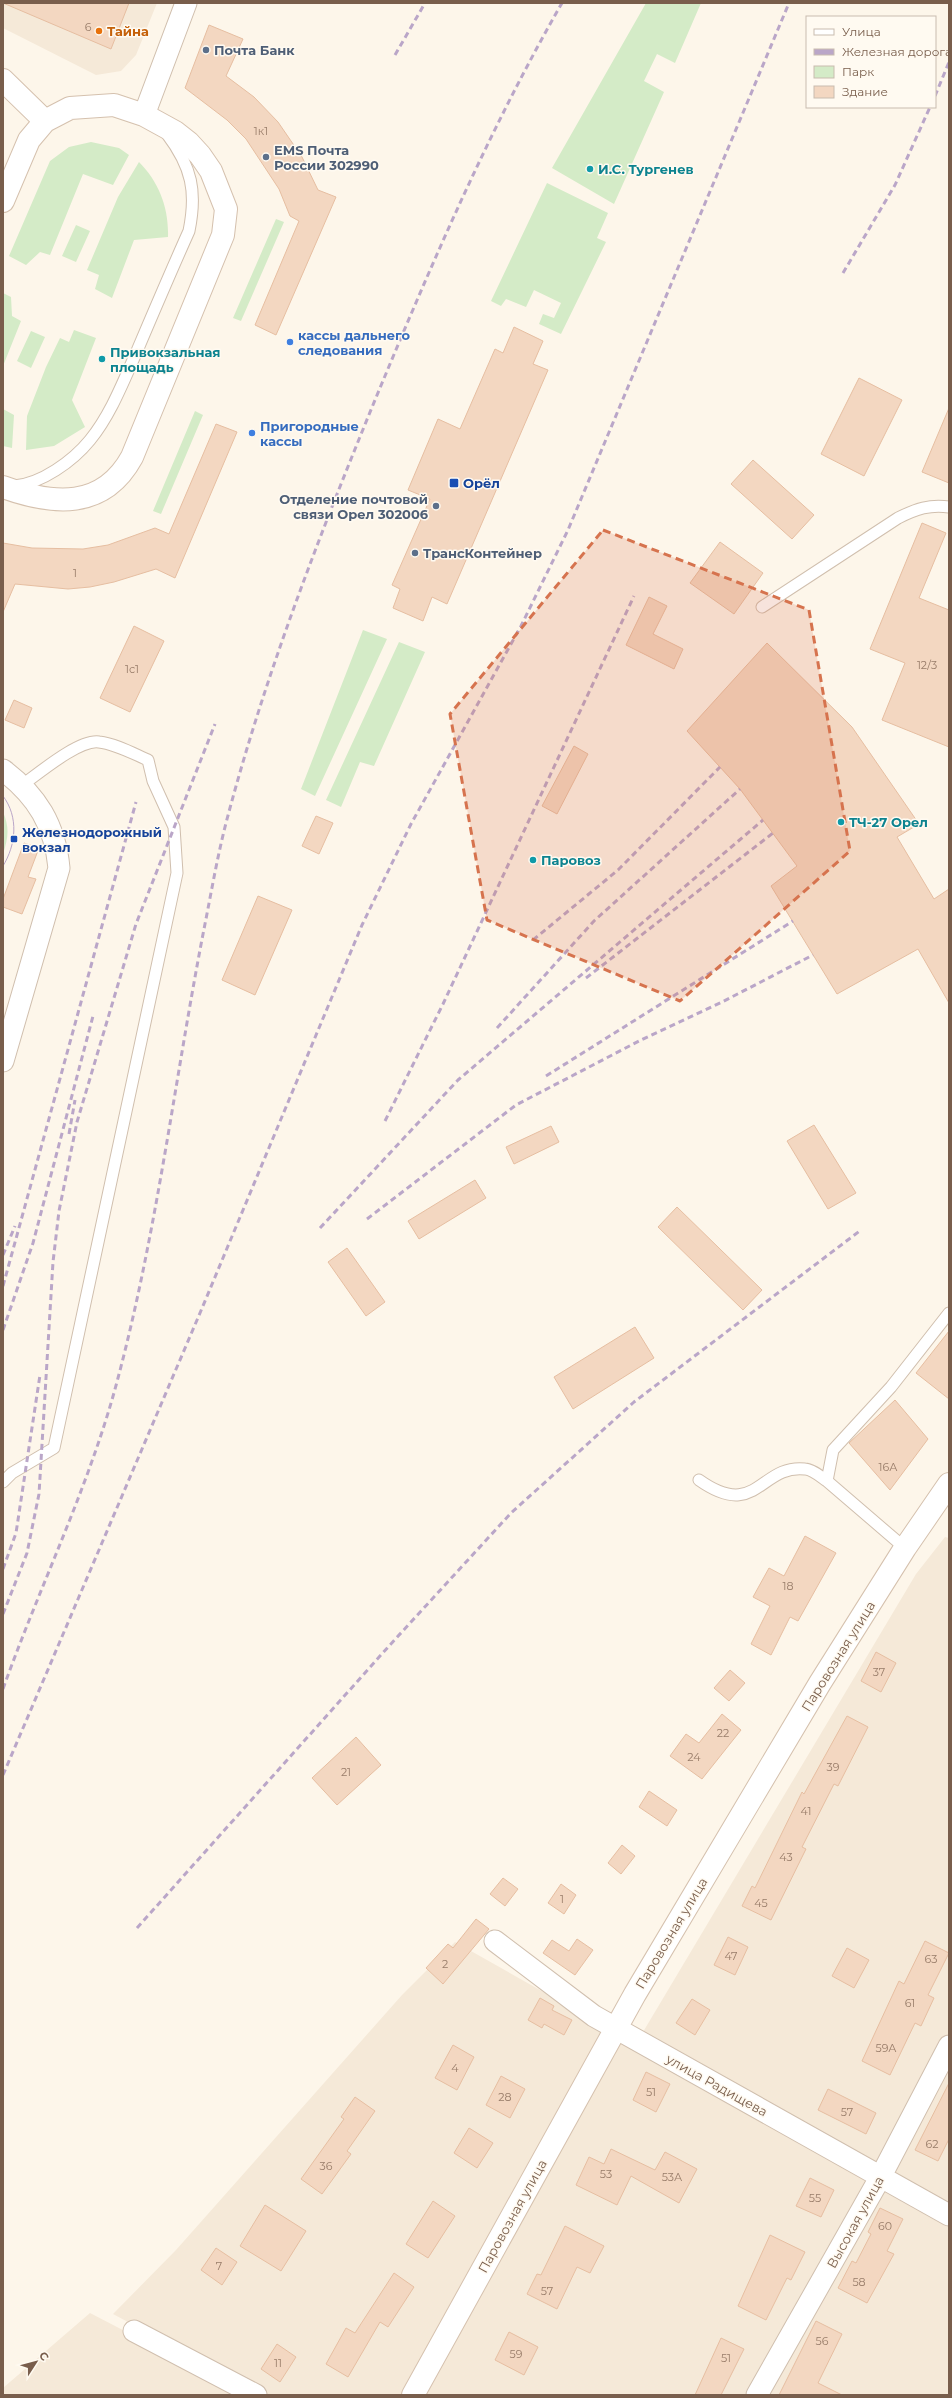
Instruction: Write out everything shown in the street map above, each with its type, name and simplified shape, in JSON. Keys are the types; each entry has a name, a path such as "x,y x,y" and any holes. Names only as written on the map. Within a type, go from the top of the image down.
{"main road":[{"path":"3,80 45,121"},
{"path":"3,201 29,140 45,121 70,108 94,105 114,105 151,119 189,143 211,171 226,209 224,235 125,471 115,482 85,498 48,500 3,487"},
{"name":"Паровозная улица","path":"413,2395 614,2029 820,1683 905,1548 942,1506 949,1484"}],"street":[{"path":"151,119 186,3"},
{"path":"3,770 21,786 38,805 50,828 57,847 59,868 3,1061"},
{"name":"улица Радищева","path":"495,1941 594,2016 614,2029 949,2215"},
{"name":"Высокая улица","path":"757,2395 881,2176 949,2046"},
{"path":"134,2331 256,2395"}],"lane":[{"path":"3,487 21,485 42,477 69,461 90,441 106,418 119,391 189,232 194,205 192,184 185,162 151,119"},
{"path":"762,607 898,518 917,509 936,505 949,507"},
{"path":"3,1482 12,1473 54,1448 176,873 174,827 153,780 148,760 122,748 97,742 71,750 21,786"},
{"path":"827,1481 833,1450 891,1387 949,1313"},
{"path":"699,1480 712,1489 733,1496 749,1492 787,1470 807,1469 827,1481 905,1548"}],"highlighted area":[{"path":"603,530 809,610 850,851 680,1001 487,920 450,714"}],"shaded area":[{"path":"3,3 157,3 136,55 121,71 96,75 3,28"},
{"path":"945,1537 949,1538 949,2211 640,2037 916,1574"},
{"path":"455,1942 949,2221 949,2395 265,2395 113,2314 176,2250 402,1995"},
{"path":"90,2313 248,2395 3,2395 3,2388"}],"green space":[{"path":"646,3 701,3 675,63 657,54 644,81 664,92 614,204 552,168"},
{"path":"91,142 119,148 129,155 113,185 83,174 50,255 40,252 26,265 9,256 50,161 69,147"},
{"path":"139,162 152,178 165,206 168,237 134,240 112,298 95,289 99,275 87,270 118,197"},
{"path":"547,183 608,213 597,238 606,242 561,334 539,324 543,314 554,318 561,303 534,290 526,307 506,299 501,306 491,301"},
{"path":"276,219 284,222 241,321 233,318"},
{"path":"76,225 90,231 76,262 62,256"},
{"path":"3,293 11,297 12,316 21,321 3,366"},
{"path":"74,330 96,338 72,400 85,427 54,446 26,450 27,416 46,367 60,338 69,342"},
{"path":"31,331 45,337 31,368 17,361"},
{"path":"3,409 14,415 12,448 3,446"},
{"path":"195,411 203,415 161,514 153,511"},
{"path":"363,630 387,639 315,796 301,789"},
{"path":"399,642 425,652 374,766 360,762 341,807 326,800"},
{"path":"3,812 7,823 8,833 3,854"}],"building":[{"path":"3,3 129,3 111,49"},
{"path":"209,25 243,39 226,76 254,97 278,122 302,157 318,190 336,197 276,335 255,325 299,221 290,216 279,189 246,139 227,120 185,88"},
{"name":"Орёл","path":"514,327 543,341 533,364 548,370 447,604 432,597 423,621 393,608 400,589 392,585 430,499 408,490 438,419 460,429 495,349 503,353"},
{"path":"859,378 902,400 864,476 821,454"},
{"path":"949,408 949,483 922,472"},
{"path":"216,424 237,432 175,578 156,569 114,582 90,587 68,589 15,584 3,612 3,543 32,548 83,549 108,545 155,528 169,534"},
{"path":"753,460 814,515 792,539 731,484"},
{"path":"922,523 946,533 919,598 949,610 949,747 882,720 905,663 870,649"},
{"path":"720,542 763,573 734,614 690,583"},
{"path":"649,597 667,606 653,634 683,649 674,669 626,645"},
{"path":"134,626 164,641 130,712 100,698"},
{"name":"ТЧ-27 Орел","path":"767,643 852,727 919,824 897,837 934,899 949,889 949,1003 918,949 837,994 771,886 797,866 740,789 687,731"},
{"path":"14,700 32,708 24,728 5,720"},
{"path":"574,746 588,754 557,814 542,806"},
{"path":"316,816 333,823 319,854 302,846"},
{"path":"24,843 39,848 28,877 36,879 22,914 3,907 3,899"},
{"path":"258,896 292,910 255,995 222,980"},
{"path":"814,1125 856,1193 828,1209 787,1141"},
{"path":"551,1126 559,1142 514,1164 506,1147"},
{"path":"475,1180 486,1198 419,1239 408,1221"},
{"path":"677,1207 762,1290 743,1310 658,1227"},
{"path":"347,1248 385,1302 366,1316 328,1262"},
{"path":"635,1327 654,1358 573,1409 554,1377"},
{"path":"949,1331 949,1399 916,1373"},
{"path":"895,1400 928,1439 890,1490 849,1443"},
{"path":"805,1536 836,1553 798,1621 790,1617 771,1655 751,1644 770,1606 753,1597 769,1568 784,1576"},
{"path":"876,1652 896,1663 881,1692 861,1681"},
{"path":"730,1670 745,1683 729,1701 714,1688"},
{"path":"722,1714 741,1730 702,1779 670,1756 686,1734 699,1743"},
{"path":"847,1716 868,1727 838,1786 834,1784 802,1847 806,1849 771,1920 742,1906 752,1886 755,1888 802,1792 804,1794"},
{"path":"356,1737 381,1765 337,1805 312,1778"},
{"path":"649,1791 677,1810 667,1826 639,1807"},
{"path":"622,1845 635,1856 621,1874 608,1863"},
{"path":"503,1878 518,1889 505,1906 490,1894"},
{"path":"561,1884 576,1895 564,1914 548,1903"},
{"path":"476,1919 489,1929 443,1984 426,1968 448,1944 453,1948"},
{"path":"728,1937 748,1947 735,1975 714,1965"},
{"path":"577,1939 593,1950 575,1975 543,1953 552,1940 569,1951"},
{"path":"925,1941 949,1953 928,1995 934,1998 921,2026 915,2023 890,2075 862,2061 899,1981 904,1984"},
{"path":"847,1948 869,1960 854,1988 832,1976"},
{"path":"540,1998 554,2006 552,2010 572,2020 564,2035 544,2024 542,2028 528,2020"},
{"path":"692,1999 710,2010 695,2035 676,2023"},
{"path":"453,2045 474,2057 457,2090 435,2078"},
{"path":"646,2072 670,2084 656,2112 633,2100"},
{"path":"501,2076 525,2089 510,2118 486,2105"},
{"path":"949,2083 949,2139 938,2161 915,2150"},
{"path":"828,2089 876,2113 866,2134 818,2110"},
{"path":"355,2097 375,2111 347,2151 351,2154 322,2194 301,2179 344,2119 341,2117"},
{"path":"469,2128 493,2143 477,2168 454,2153"},
{"path":"611,2149 655,2170 665,2152 697,2169 679,2203 631,2176 617,2205 576,2185 589,2157 604,2164"},
{"path":"810,2178 834,2190 821,2217 796,2206"},
{"path":"433,2201 455,2216 428,2258 406,2244"},
{"path":"265,2205 306,2231 281,2271 240,2246"},
{"path":"880,2208 903,2219 887,2251 894,2254 867,2303 838,2288 852,2261 856,2263 871,2234 868,2232"},
{"path":"565,2226 604,2246 590,2273 577,2267 557,2309 527,2294 537,2274 541,2275"},
{"path":"770,2235 805,2252 791,2280 787,2278 766,2320 738,2306"},
{"path":"216,2248 237,2262 222,2285 201,2270"},
{"path":"394,2273 414,2287 388,2327 380,2322 348,2377 326,2364 346,2328 355,2333"},
{"path":"816,2321 842,2334 818,2383 842,2395 779,2395"},
{"path":"509,2332 538,2347 524,2375 495,2360"},
{"path":"721,2338 744,2349 721,2395 695,2395"},
{"path":"277,2344 296,2357 280,2382 261,2369"}],"tram line":[{"path":"3,796 12,813 14,831 11,849 3,866"}],"railway":[{"path":"395,55 425,3"},
{"path":"3,1689 17,1650 79,1496 107,1418 118,1378 132,1323 155,1211 204,929 220,849 257,715 293,609 333,504 418,299 462,198 535,51 562,3"},
{"path":"3,1775 200,1313 362,925 411,824 521,626 568,530 789,3"},
{"path":"936,94 949,62"},
{"path":"843,273 895,185 930,108"},
{"path":"385,1121 443,1004 634,596"},
{"path":"3,1614 27,1553 39,1494 53,1262 59,1211 77,1122 136,924 215,724"},
{"path":"533,940 618,870 720,767"},
{"path":"497,1028 594,921 740,789"},
{"path":"3,1286 136,802"},
{"path":"320,1228 458,1080 763,820"},
{"path":"586,978 773,833"},
{"path":"546,1076 793,921"},
{"path":"367,1219 516,1105 641,1040 722,1002 813,955"},
{"path":"3,1330 33,1243 93,1016"},
{"path":"69,1134 75,1100"},
{"path":"3,1255 15,1226"},
{"path":"137,1928 389,1646 511,1513 634,1402 861,1230"},
{"path":"3,1569 16,1533 40,1375"}],"place":[{"name":"Тайна","path":"99,31"},
{"name":"Почта Банк","path":"206,50"},
{"name":"EMS Почта России 302990","path":"266,157"},
{"name":"И.С. Тургенев","path":"590,169"},
{"name":"кассы дальнего следования","path":"290,342"},
{"name":"Привокзальная площадь","path":"102,359"},
{"name":"Пригородные кассы","path":"252,433"},
{"name":"Орёл","path":"454,483"},
{"name":"Отделение почтовой связи Орел 302006","path":"436,506"},
{"name":"ТрансКонтейнер","path":"415,553"},
{"name":"ТЧ-27 Орел","path":"841,822"},
{"name":"Железнодорожный вокзал","path":"14,839"},
{"name":"Паровоз","path":"533,860"}]}
